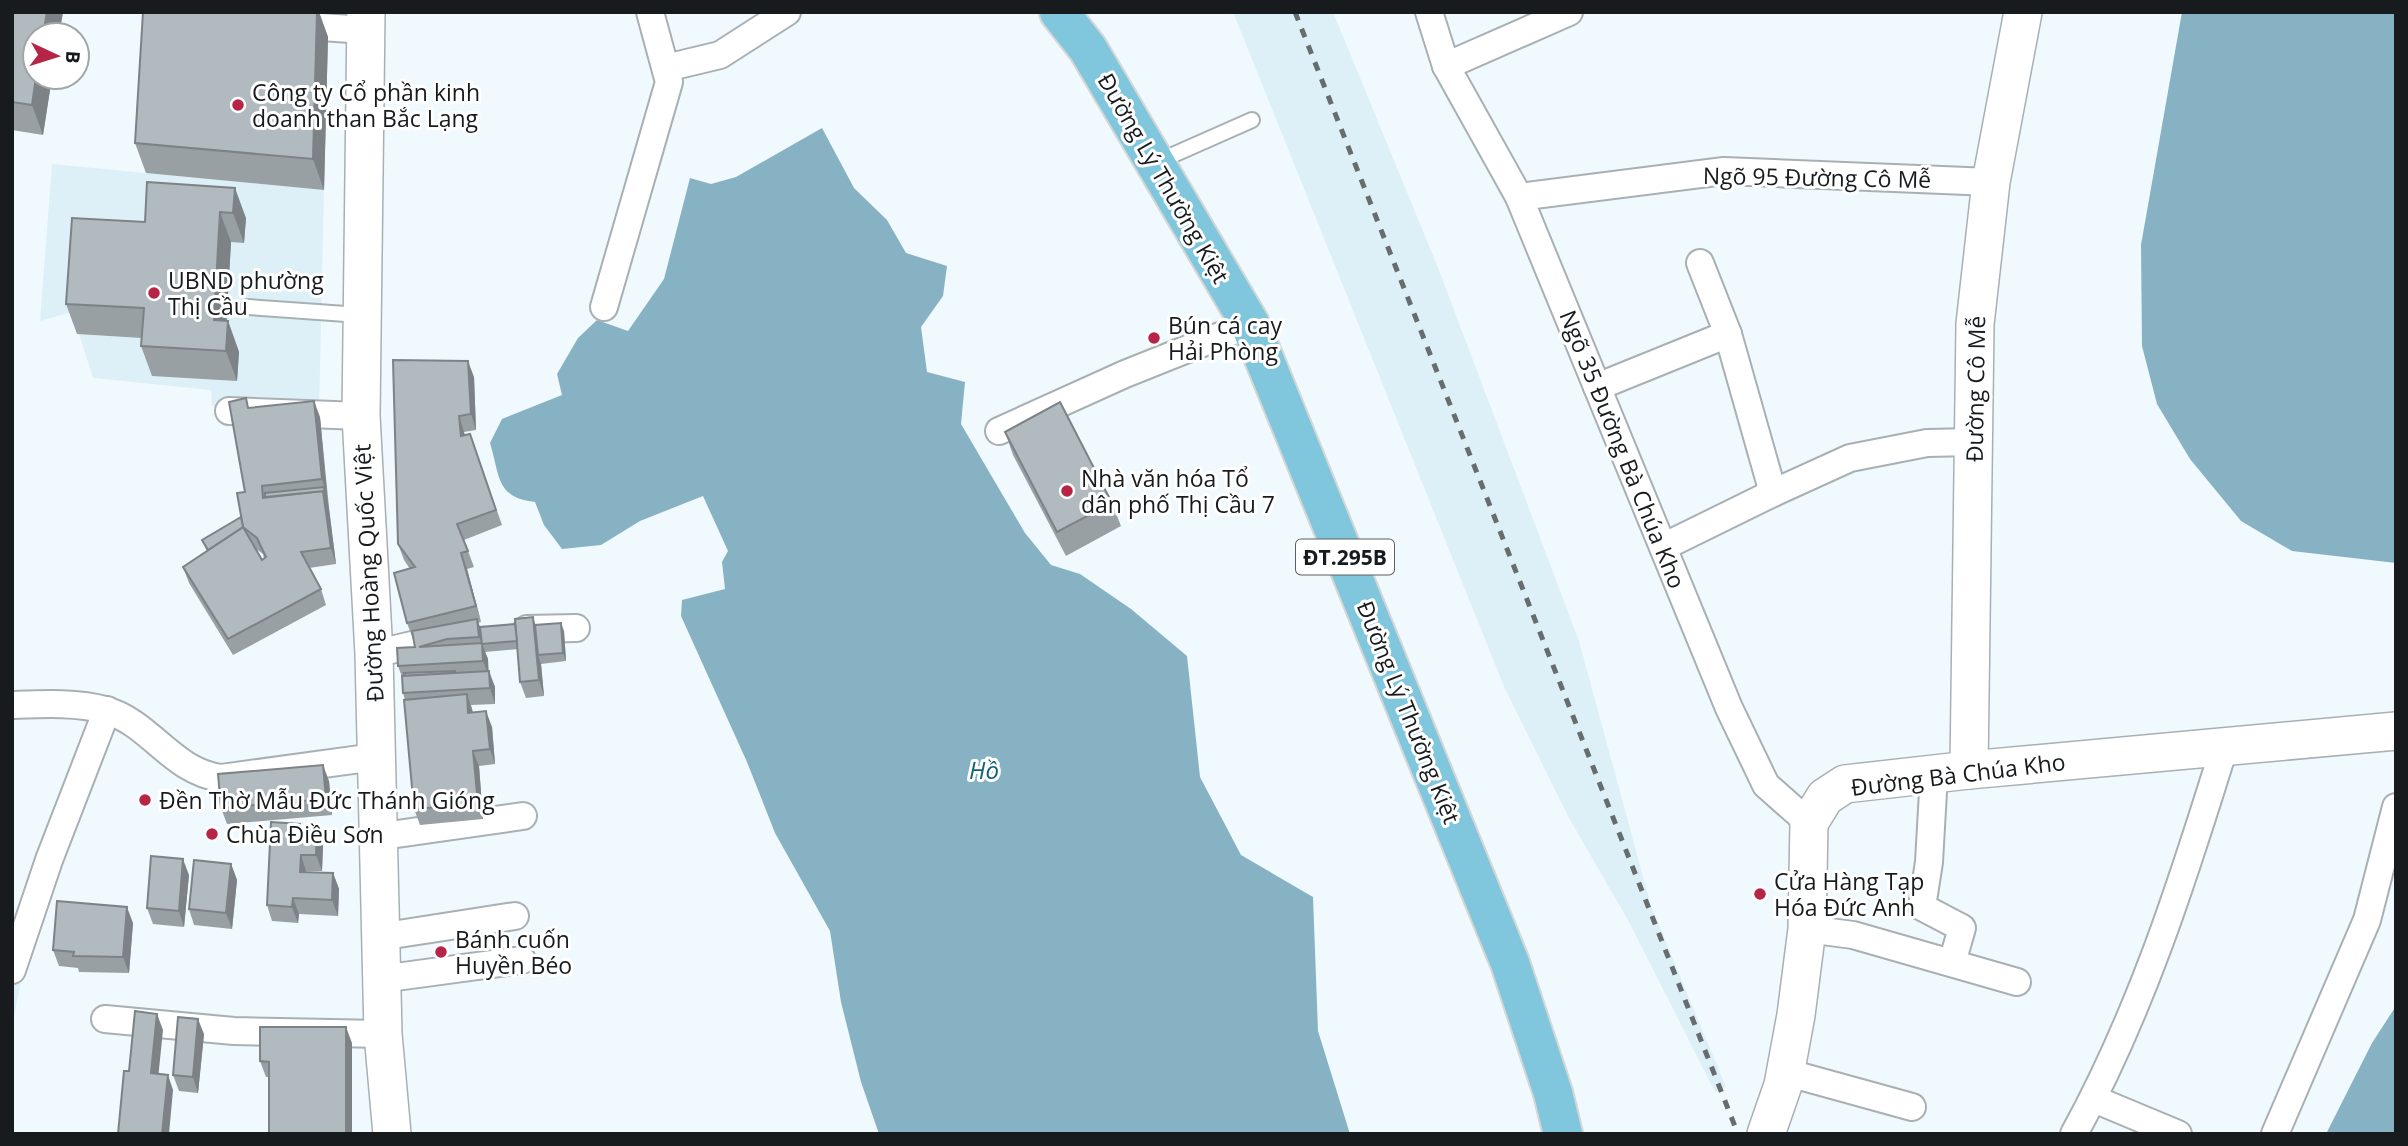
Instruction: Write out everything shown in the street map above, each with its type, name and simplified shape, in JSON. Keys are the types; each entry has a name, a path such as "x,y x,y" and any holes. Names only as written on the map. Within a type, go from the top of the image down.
{"main road":[{"name":"Đường Lý Thường Kiệt","path":"1059,12 1088,49 1250,324 1510,963 1553,1093 1563,1134"}],"street":[{"path":"604,307 666,101 669,82 649,12"},
{"path":"666,68 720,55 787,12"},
{"name":"Ngõ 35 Đường Bà Chúa Kho","path":"1429,12 1447,66 1519,197 1729,708 1766,785 1810,823"},
{"path":"1447,66 1569,12"},
{"name":"Đường Cô Mễ","path":"1951,772 1973,442 1975,324 1991,182 2023,12"},
{"path":"262,23 366,21"},
{"name":"Đường Hoàng Quốc Việt","path":"366,21 360,315 361,415 373,654 383,1034 392,1134"},
{"name":"Ngõ 95 Đường Cô Mễ","path":"1519,197 1724,171 1991,182"},
{"path":"1700,263 1728,334 1773,493"},
{"path":"999,431 1125,374 1250,324"},
{"path":"1597,387 1728,334"},
{"path":"229,411 361,415"},
{"path":"1663,547 1850,458 1927,443 1973,442"},
{"path":"373,654 486,631 576,628"},
{"path":"12,705 107,710 149,735 178,763 205,776 221,778 375,757"},
{"path":"12,970 49,860 107,710"},
{"name":"Đường Bà Chúa Kho","path":"1810,823 1825,797 1844,784 2396,731"},
{"path":"2074,1134 2094,1099 2126,1028 2177,899 2224,748"},
{"path":"1951,772 1929,863 1922,907 1962,928 1952,963"},
{"path":"2275,1134 2367,920 2396,807"},
{"path":"376,836 523,816"},
{"path":"1766,1134 1775,1115 1785,1072 1807,929 1810,823"},
{"path":"379,937 515,916"},
{"path":"1807,929 1853,935 2018,982"},
{"path":"381,979 522,960"},
{"path":"104,1019 234,1031 383,1034"},
{"path":"1785,1072 1912,1107"},
{"path":"2094,1099 2178,1134"}],"lane":[{"path":"1155,163 1252,120"},
{"path":"248,307 360,315"}],"shaded area":[{"path":"1233,12 1333,12 1439,270 1579,641 1651,906 1726,1087 1715,1092 1629,922 1569,818 1505,689"},
{"path":"52,164 324,190 319,412 212,406 211,390 93,378 72,312 40,321"},
{"path":"22,974 12,1028 12,975"}],"water":[{"path":"2182,12 2396,12 2396,563 2292,551 2241,521 2190,459 2157,404 2142,346 2141,245"},
{"name":"Hồ","path":"822,128 854,188 887,220 906,253 947,266 943,296 921,327 927,372 965,382 961,424 1025,533 1051,565 1080,574 1131,609 1187,656 1200,777 1241,855 1313,897 1318,1031 1350,1134 879,1134 861,1082 841,1002 830,931 775,833 747,762 681,616 682,600 725,589 722,562 728,551 703,496 640,521 601,545 562,549 544,525 535,502 513,496 502,483 490,443 502,419 562,395 557,374 578,338 597,320 628,331 664,279 690,178 711,184 736,177"},
{"path":"2396,1006 2396,1134 2326,1134 2372,1043"}],"building":[{"path":"12,12 47,12 45,21 21,21 21,91 34,91 32,105 12,102"},
{"name":"Công ty Cổ phần kinh doanh than Bắc Lạng","path":"143,12 317,12 313,159 135,143"},
{"name":"UBND phường Thị Cầu","path":"147,182 235,188 233,213 220,212 214,320 228,321 226,351 141,346 144,308 66,304 72,218 145,222"},
{"path":"393,360 468,361 471,414 459,416 461,436 470,434 496,510 457,524 468,551 461,553 476,606 407,623 394,573 415,567 398,544"},
{"path":"246,398 248,408 314,401 322,479 262,486 263,498 323,491 331,548 301,552 321,589 228,639 183,567 243,527 237,493 245,492 229,402","holes":["243,527 257,538 266,557 262,560"]},
{"name":"Nhà văn hóa Tổ dân phố Thị Cầu 7","path":"1060,402 1112,503 1057,532 1005,432"},
{"path":"324,487 326,499 323,491 265,497 265,493"},
{"path":"241,517 243,527 208,550 202,540"},
{"path":"533,617 539,680 520,682 515,619"},
{"path":"477,619 479,637 447,639 419,647 482,643 483,661 398,666 397,648 415,647 412,631"},
{"path":"561,623 563,653 538,655 535,625"},
{"path":"515,624 517,641 482,644 480,627"},
{"path":"455,671 405,676 404,673"},
{"path":"489,671 490,688 403,693 402,676"},
{"path":"467,694 468,713 486,711 490,749 473,751 478,804 414,809 404,700"},
{"path":"323,765 326,799 221,808 218,774"},
{"path":"271,822 300,824 300,828 317,829 316,855 301,855 300,872 333,873 332,900 293,898 292,907 267,905"},
{"path":"151,856 183,859 179,911 147,908"},
{"path":"194,860 231,864 226,913 189,909"},
{"path":"57,901 127,907 123,957 73,956 74,952 53,950"},
{"path":"135,1011 157,1014 151,1073 168,1075 162,1134 118,1134 124,1071 129,1071"},
{"path":"178,1017 198,1019 193,1077 173,1075"},
{"path":"260,1027 346,1027 346,1134 269,1134 269,1062 260,1061"}],"railway":[{"path":"1295,12 1738,1134"}],"place":[{"name":"Công ty Cổ phần kinh doanh than Bắc Lạng","path":"238,105"},
{"name":"UBND phường Thị Cầu","path":"154,293"},
{"name":"Bún cá cay Hải Phòng","path":"1154,338"},
{"name":"Nhà văn hóa Tổ dân phố Thị Cầu 7","path":"1067,491"},
{"name":"Đền Thờ Mẫu Đức Thánh Gióng","path":"145,800"},
{"name":"Chùa Điều Sơn","path":"212,834"},
{"name":"Cửa Hàng Tạp Hóa Đức Anh","path":"1760,894"},
{"name":"Bánh cuốn Huyền Béo","path":"441,952"}]}
